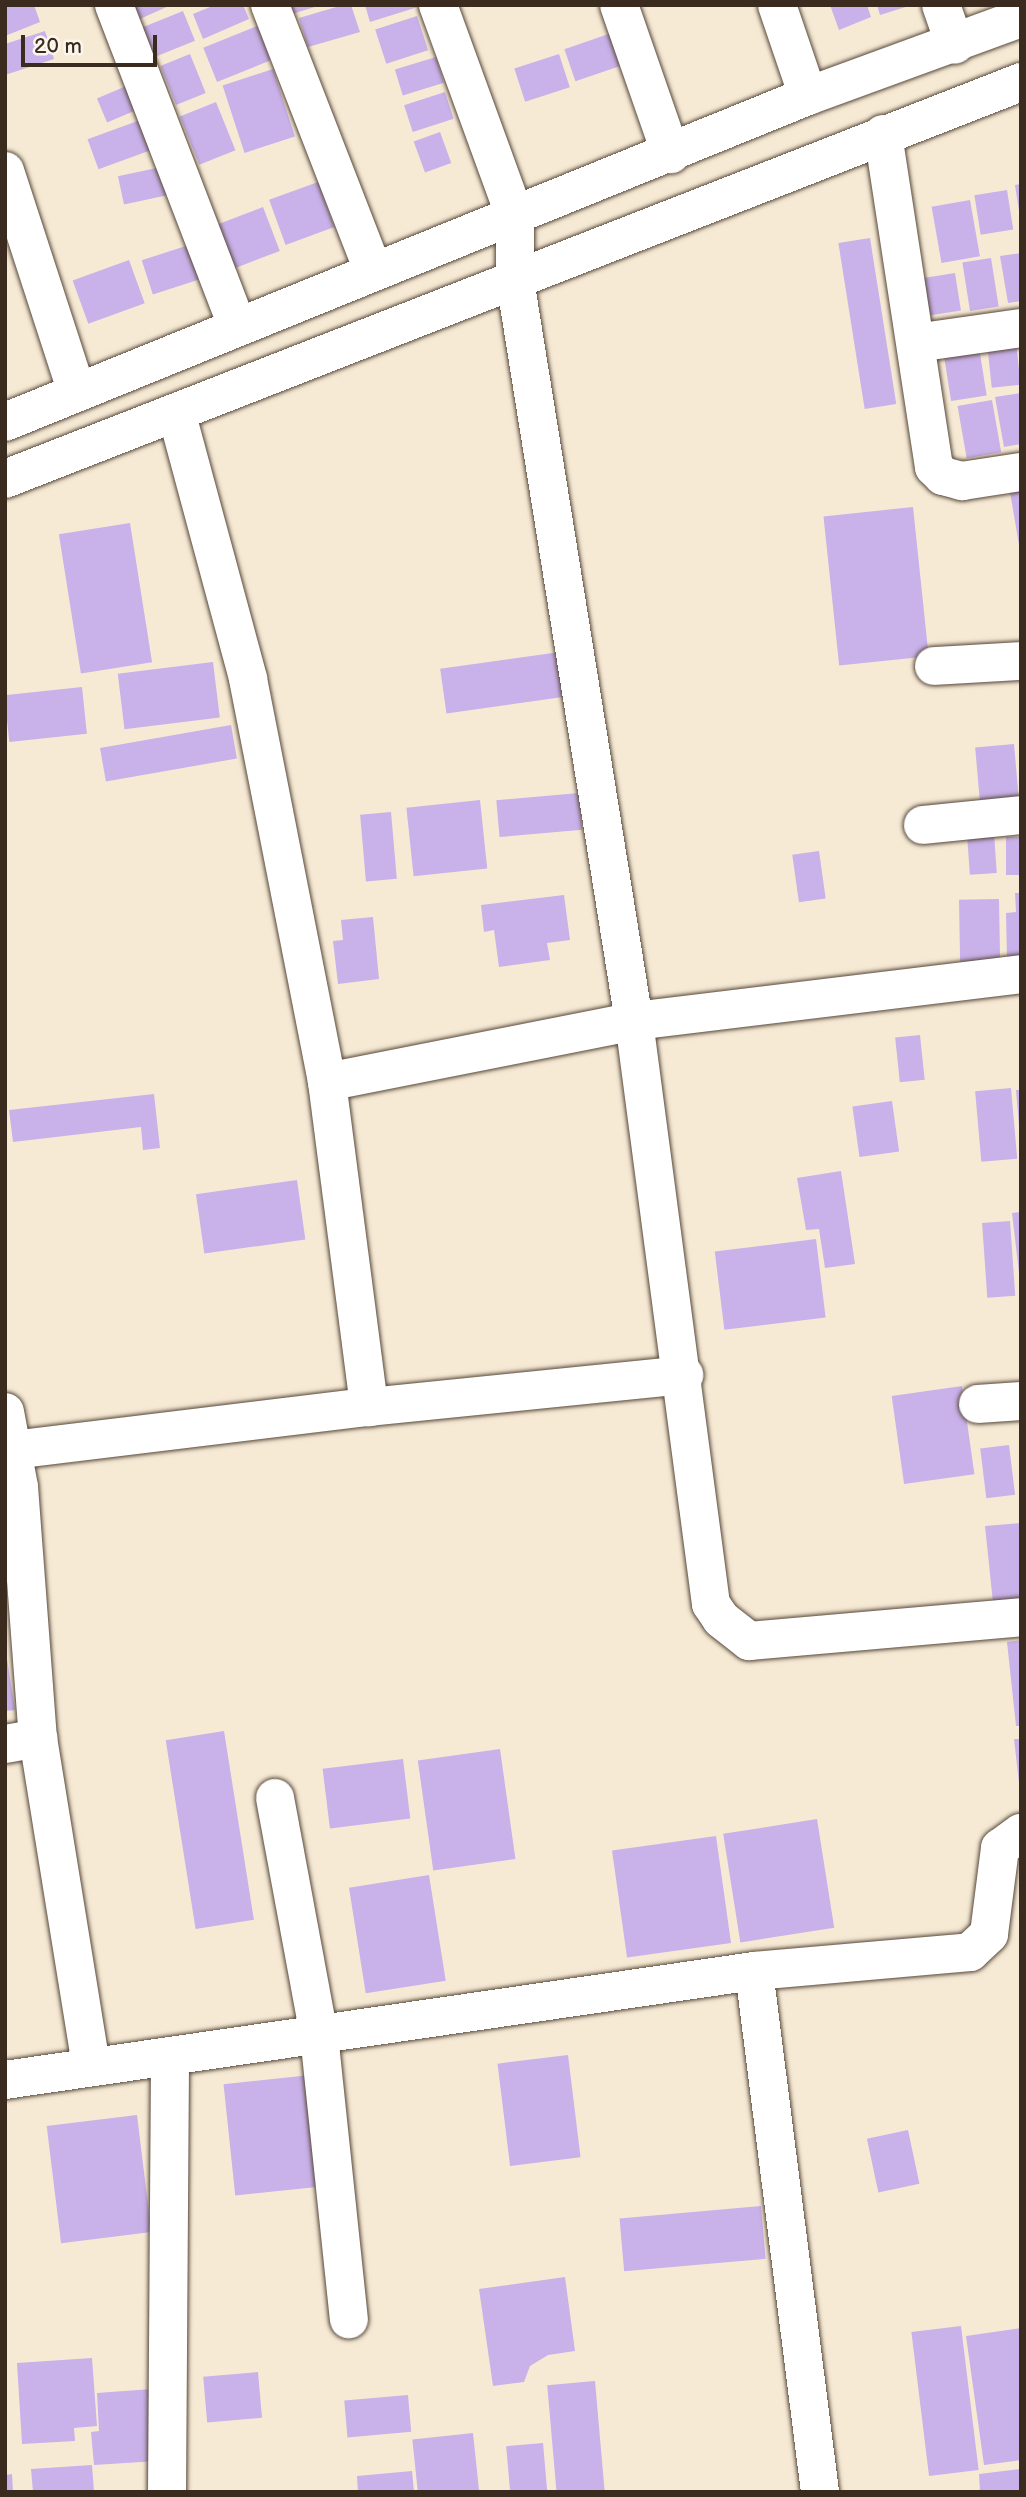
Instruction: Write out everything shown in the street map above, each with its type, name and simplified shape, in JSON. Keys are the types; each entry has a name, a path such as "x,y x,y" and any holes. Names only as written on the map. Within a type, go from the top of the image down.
{"street":[{"path":"114,5 237,325"},
{"path":"270,5 373,271"},
{"path":"438,5 515,218 515,280 634,1021 684,1375 711,1604 720,1619 750,1641 1021,1617"},
{"path":"619,5 671,154"},
{"path":"776,5 808,96"},
{"path":"941,5 954,46"},
{"path":"5,422 237,325 515,218 808,96 954,46 1021,18"},
{"path":"5,479 177,415 883,134 1021,82"},
{"path":"883,134 934,467 943,476 962,481 1021,472"},
{"path":"5,171 77,393"},
{"path":"916,343 1021,328"},
{"path":"177,415 248,679 327,1082 369,1407"},
{"path":"934,666 1021,661"},
{"path":"923,825 1021,815"},
{"path":"327,1082 634,1021 1021,974"},
{"path":"12,1450 369,1407 684,1375"},
{"path":"978,1404 1021,1401"},
{"path":"5,1412 12,1450 22,1741 91,2064"},
{"path":"275,1798 319,2035 349,2319"},
{"path":"5,2080 91,2064 170,2056 754,1971 970,1952 989,1934 1000,1847 1021,1833"},
{"path":"754,1971 820,2492"},
{"path":"167,2492 170,2056"}],"building":[{"path":"5,5 34,5 40,22 5,36"},
{"path":"123,5 171,5 131,23"},
{"path":"215,5 243,5 249,19 203,39 193,14"},
{"path":"289,5 318,5 318,6 292,14"},
{"path":"351,5 360,32 308,47 299,18"},
{"path":"365,5 421,5 421,6 370,22"},
{"path":"830,5 867,5 871,17 839,30"},
{"path":"877,5 909,5 909,6 880,15"},
{"path":"183,11 195,41 147,60 135,30"},
{"path":"417,16 428,50 386,64 375,30"},
{"path":"257,26 271,60 217,82 203,48"},
{"path":"623,29 634,61 575,81 564,49"},
{"path":"45,31 54,59 5,75 5,44"},
{"path":"190,54 206,93 176,105 160,66"},
{"path":"559,54 570,87 525,102 514,69"},
{"path":"436,57 444,83 403,95 395,70"},
{"path":"273,69 295,137 245,153 223,85"},
{"path":"131,84 141,108 107,122 97,98"},
{"path":"445,92 454,119 413,132 404,105"},
{"path":"216,102 235,150 199,165 180,117"},
{"path":"143,119 154,149 99,169 88,139"},
{"path":"440,132 451,163 425,173 414,142"},
{"path":"161,167 167,195 124,205 118,176"},
{"path":"318,182 334,227 286,245 269,200"},
{"path":"1021,184 1021,211 1019,211 1015,185"},
{"path":"1007,190 1013,230 981,235 974,195"},
{"path":"970,200 980,256 941,263 932,207"},
{"path":"263,207 280,251 226,272 209,228"},
{"path":"870,238 896,404 865,409 838,243"},
{"path":"195,243 206,277 153,295 142,260"},
{"path":"1021,253 1021,301 1008,303 1000,256"},
{"path":"991,258 999,306 970,311 962,263"},
{"path":"129,260 145,303 88,324 73,281"},
{"path":"955,273 961,311 929,316 923,278"},
{"path":"1016,341 1021,385 992,388 987,344"},
{"path":"979,347 987,395 951,401 943,353"},
{"path":"1021,393 1021,444 1004,447 995,397"},
{"path":"992,400 1001,452 967,458 958,406"},
{"path":"1021,490 1021,545 1019,545 1010,492"},
{"path":"913,507 929,656 839,666 823,516"},
{"path":"130,523 152,662 81,674 59,534"},
{"path":"560,652 566,697 446,713 440,669"},
{"path":"213,662 220,718 125,729 118,674"},
{"path":"82,687 87,734 9,742 5,695"},
{"path":"231,725 237,758 106,782 100,748"},
{"path":"1014,744 1019,804 980,807 975,747"},
{"path":"579,793 582,830 500,837 496,800"},
{"path":"480,800 487,869 414,876 406,808"},
{"path":"391,812 397,879 366,881 360,815"},
{"path":"994,833 997,873 970,875 967,835"},
{"path":"1006,837 1021,837 1021,875 1006,875"},
{"path":"819,851 826,899 799,902 792,855"},
{"path":"1015,893 1021,893 1021,960 1007,960 1006,913 1016,912"},
{"path":"564,895 570,940 547,943 550,960 499,967 494,930 484,932 481,905"},
{"path":"999,899 1000,961 960,962 959,900"},
{"path":"373,917 379,979 338,984 333,941 343,940 341,920"},
{"path":"920,1035 925,1080 900,1082 895,1038"},
{"path":"1011,1088 1017,1159 981,1162 975,1091"},
{"path":"1016,1090 1021,1090 1021,1126 1019,1126"},
{"path":"154,1094 160,1148 143,1150 141,1127 13,1142 9,1110"},
{"path":"892,1101 899,1152 859,1157 852,1107"},
{"path":"841,1171 855,1264 825,1268 819,1229 806,1230 797,1178"},
{"path":"297,1180 305,1239 204,1254 196,1194"},
{"path":"1021,1212 1021,1273 1019,1273 1012,1213"},
{"path":"1010,1221 1015,1296 987,1298 982,1223"},
{"path":"816,1239 826,1317 724,1330 715,1251"},
{"path":"962,1386 974,1474 904,1484 892,1396"},
{"path":"1009,1445 1015,1495 986,1498 980,1449"},
{"path":"1021,1523 1021,1610 994,1612 985,1526"},
{"path":"1021,1640 1021,1726 1016,1726 1007,1642"},
{"path":"5,1646 15,1710 5,1711"},
{"path":"224,1731 254,1920 196,1929 166,1740"},
{"path":"1014,1739 1021,1739 1019,1783"},
{"path":"500,1749 515,1859 433,1870 418,1761"},
{"path":"403,1759 410,1819 330,1828 323,1769"},
{"path":"817,1819 834,1928 740,1943 723,1834"},
{"path":"716,1836 731,1943 627,1958 612,1851"},
{"path":"429,1875 446,1981 366,1993 349,1888"},
{"path":"568,2055 581,2157 510,2166 498,2064"},
{"path":"320,2074 332,2185 235,2196 224,2084"},
{"path":"137,2115 151,2232 61,2243 47,2126"},
{"path":"908,2130 919,2184 878,2193 867,2139"},
{"path":"761,2206 766,2259 624,2271 620,2218"},
{"path":"565,2277 575,2351 548,2355 530,2366 524,2382 493,2386 479,2289"},
{"path":"961,2326 979,2470 929,2476 911,2332"},
{"path":"1021,2328 1021,2460 984,2465 966,2336"},
{"path":"92,2358 97,2426 74,2428 75,2441 22,2444 17,2363"},
{"path":"258,2372 262,2418 207,2423 203,2377"},
{"path":"595,2381 605,2492 557,2492 547,2385"},
{"path":"152,2389 157,2461 94,2465 91,2432 99,2431 97,2393"},
{"path":"408,2395 411,2432 347,2437 344,2401"},
{"path":"473,2433 479,2492 418,2492 412,2439"},
{"path":"543,2443 547,2492 510,2492 506,2446"},
{"path":"92,2465 94,2492 33,2492 31,2469"},
{"path":"1021,2469 1021,2492 980,2492 979,2474"},
{"path":"412,2471 414,2492 358,2492 357,2476"},
{"path":"12,2474 13,2492 5,2492 5,2475"}]}
